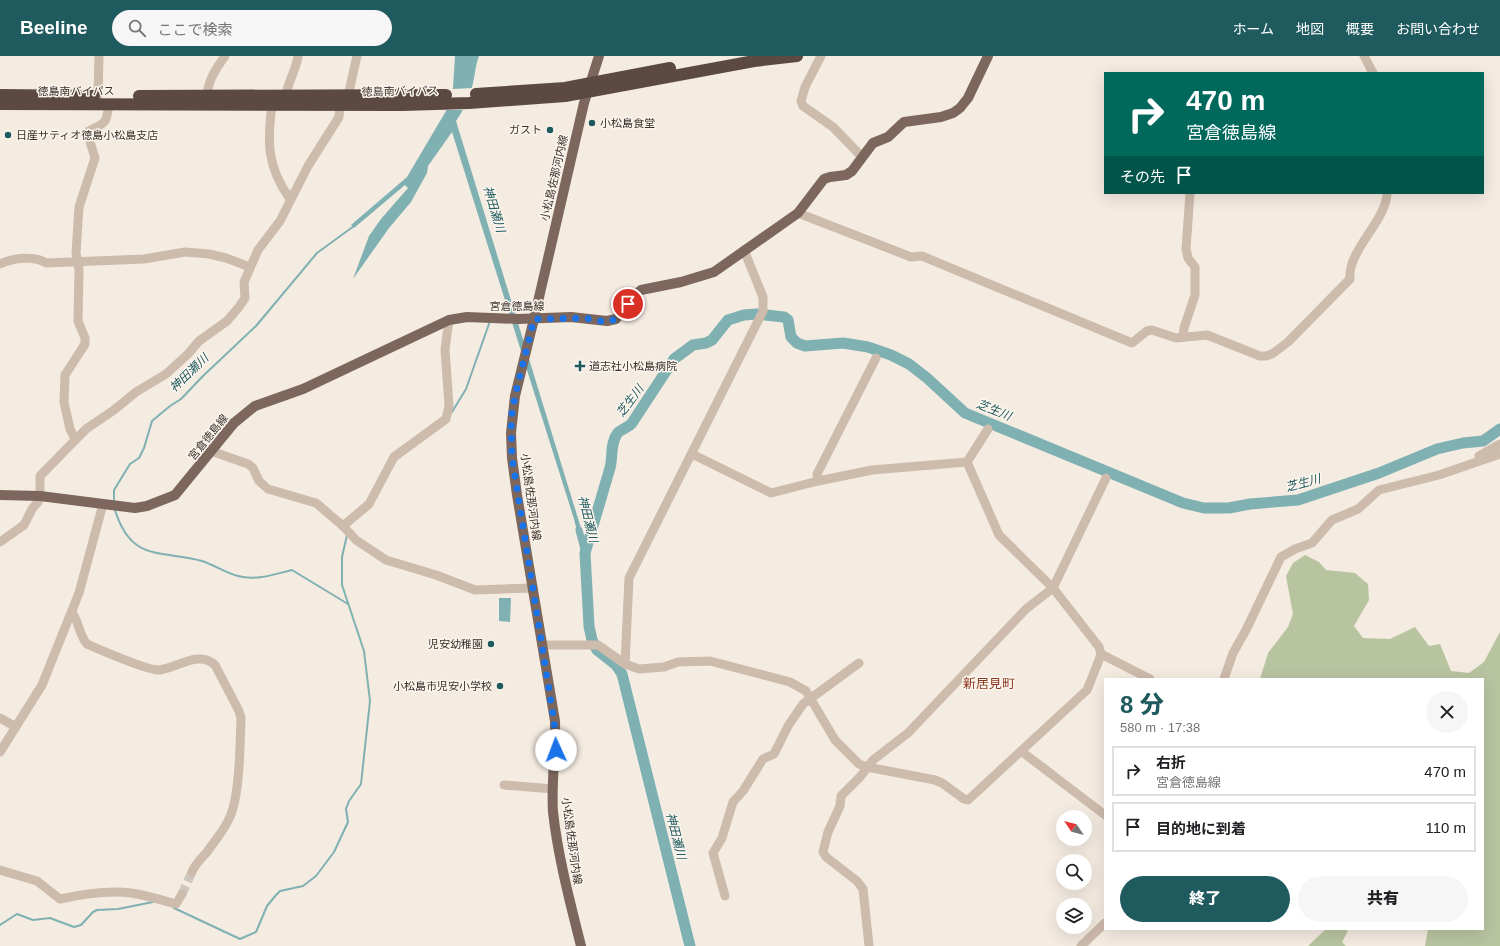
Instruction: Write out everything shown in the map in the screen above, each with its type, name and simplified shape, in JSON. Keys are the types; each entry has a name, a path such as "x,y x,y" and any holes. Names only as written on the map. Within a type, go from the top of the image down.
{"highway":[{"name":"徳島南バイパス","path":"0,95 98,96 206,100 403,100 565,96 589,87 740,56"},
{"name":"徳島南バイパス","path":"589,87 754,61 797,56"},
{"name":"徳島南バイパス","path":"0,104 109,104 206,100 272,105 286,100"}],"main road":[{"name":"小松島佐那河内線","path":"581,946 564,877 553,811 556,750 554,721 516,488 511,439 511,419 515,396 589,87 599,56"},
{"name":"宮倉徳島線","path":"0,495 40,496 135,508 165,501 175,495 184,486 234,423 255,406 303,389 449,320 467,317 507,319 584,318 607,322 616,319 634,296 641,290 681,282 714,272 798,212 824,179 830,176 846,175 852,171 873,143 888,137 904,122 941,117 953,113 960,108 968,98 988,56"}],"street":[{"path":"98,96 99,56"},
{"path":"206,100 214,72 225,56"},
{"path":"286,100 298,56"},
{"path":"0,542 24,525 32,508 38,502 40,496 40,476 75,439 136,392 166,374 188,354 199,341 227,321 245,298 244,282 258,250 280,221 308,166 339,117 357,56"},
{"path":"820,56 800,101 803,106 833,127 862,157"},
{"path":"1364,56 1372,72"},
{"path":"75,439 70,429 64,402 65,375 85,344 85,338 78,321 78,262 76,253 79,207 95,158 87,132 105,122 109,104"},
{"path":"272,105 268,146 278,178 290,199"},
{"path":"1183,338 1184,328 1195,295 1195,268 1188,258 1186,249 1190,194"},
{"path":"798,212 911,257 922,256 1132,342 1146,331 1152,330 1176,338 1207,336 1260,356 1266,356 1272,354 1288,342 1350,279 1349,274 1357,254 1384,205 1387,194"},
{"path":"625,664 629,578 762,314 763,297 744,250"},
{"path":"0,264 15,259 41,260 46,263 105,259 144,259 185,252 209,254 226,258 250,267"},
{"path":"343,526 369,504 394,456 446,418 449,406 445,349 449,320"},
{"path":"818,480 817,474 876,358"},
{"path":"967,462 988,429"},
{"path":"1474,462 1474,456 1490,451 1500,444"},
{"path":"211,451 248,464 253,468 259,481 268,489 316,503 343,526 356,540 377,555 436,575 474,590 533,588"},
{"path":"692,454 771,493 818,480 872,470 967,462"},
{"path":"1224,678 1233,653 1246,630 1281,557 1295,549 1312,543 1332,520 1358,508 1379,490 1439,475 1500,454"},
{"path":"542,645 593,644 625,664 640,669 654,669 678,662 710,661 790,682 806,691 835,740 859,764 867,768 935,780 942,783 964,799 968,800 1087,690 1101,654 1099,647 1053,588 999,535 967,462"},
{"path":"869,946 863,889 857,881 826,857 823,852 828,832 840,806 841,796 873,760 908,733 1026,609 1053,588 1059,572 1106,478"},
{"path":"0,752 42,685 72,612 103,504"},
{"path":"72,612 82,639 87,644 147,667 159,670 198,658 206,658 215,665 239,711 241,718 238,767 233,810 229,820 207,852 195,865 192,872"},
{"path":"1101,654 1148,678"},
{"path":"725,896 714,853 722,838 731,805 742,791 762,759 774,754 791,722 803,704 859,663"},
{"path":"0,718 16,727"},
{"path":"1021,751 1104,814"},
{"path":"504,785 553,790"},
{"path":"0,870 37,881 60,899 85,894 120,892 131,893 176,904 182,894"},
{"path":"1081,946 1104,924"}],"green space":[{"path":"1305,555 1319,562 1326,570 1355,573 1368,584 1369,600 1354,626 1363,638 1390,639 1415,627 1429,646 1440,644 1451,671 1469,673 1484,662 1500,632 1500,946 1425,946 1428,930 1484,930 1484,678 1260,678 1268,653 1288,627 1293,614 1286,576 1293,563"},
{"path":"1325,930 1348,931 1342,942 1346,946 1308,946"}],"water":[{"path":"455,56 479,56 469,96 456,121 584,538 579,539 452,132 428,166 427,173 411,202 389,228 353,279 369,236 381,219 408,188 405,185 354,228 351,225 407,177 446,111 453,88"},
{"path":"499,598 511,598 510,622 499,621"}],"pier":[{"path":"474,88 466,110 444,110 451,89"}],"waterway":[{"name":"神田瀬川","path":"114,500 114,490 130,464 139,458 144,448 152,421 181,399 256,326 317,253 354,226"},
{"name":"芝生川","path":"690,946 622,674 616,665 597,650 592,640 589,626 585,553 610,468 612,446 617,434 632,423 674,359 693,345 706,343 712,340 728,320 744,315 756,314 784,317 788,320 791,337 797,343 805,346 843,343 868,347 891,355 909,364 927,378 965,413 1183,503 1204,508 1229,508 1250,504 1298,500 1379,473 1437,449 1463,443 1483,441 1500,429"},
{"path":"452,412 466,389 490,321"},
{"name":"神田瀬川","path":"115,510 122,527 129,538 138,546 149,551 202,561 229,573 252,578 292,570 348,604"},
{"name":"神田瀬川","path":"579,530 585,553"},
{"path":"174,908 240,939 256,932 267,906 280,891 303,886 316,876 334,852 348,822 346,809 349,801 361,784 370,701 364,651 342,585 342,557 347,535"},
{"path":"0,925 17,914 33,920 50,918 74,927 81,925 93,912 97,910 118,909 153,902"}],"tunnel":[{"path":"182,894 192,872"}],"place":[{"name":"小松島食堂","path":"592,123"},
{"name":"ガスト","path":"550,130"},
{"name":"日産サティオ徳島小松島支店","path":"8,135"},
{"name":"道志社小松島病院","path":"580,366"},
{"name":"児安幼稚園","path":"491,644"},
{"name":"小松島市児安小学校","path":"500,686"}],"district":[{"name":"新居見町","path":"989,683"}],"route":[{"path":"556,750 551,698 517,495 512,458 511,419 515,396 534,319 571,317 607,322 616,319 628,304"}]}
